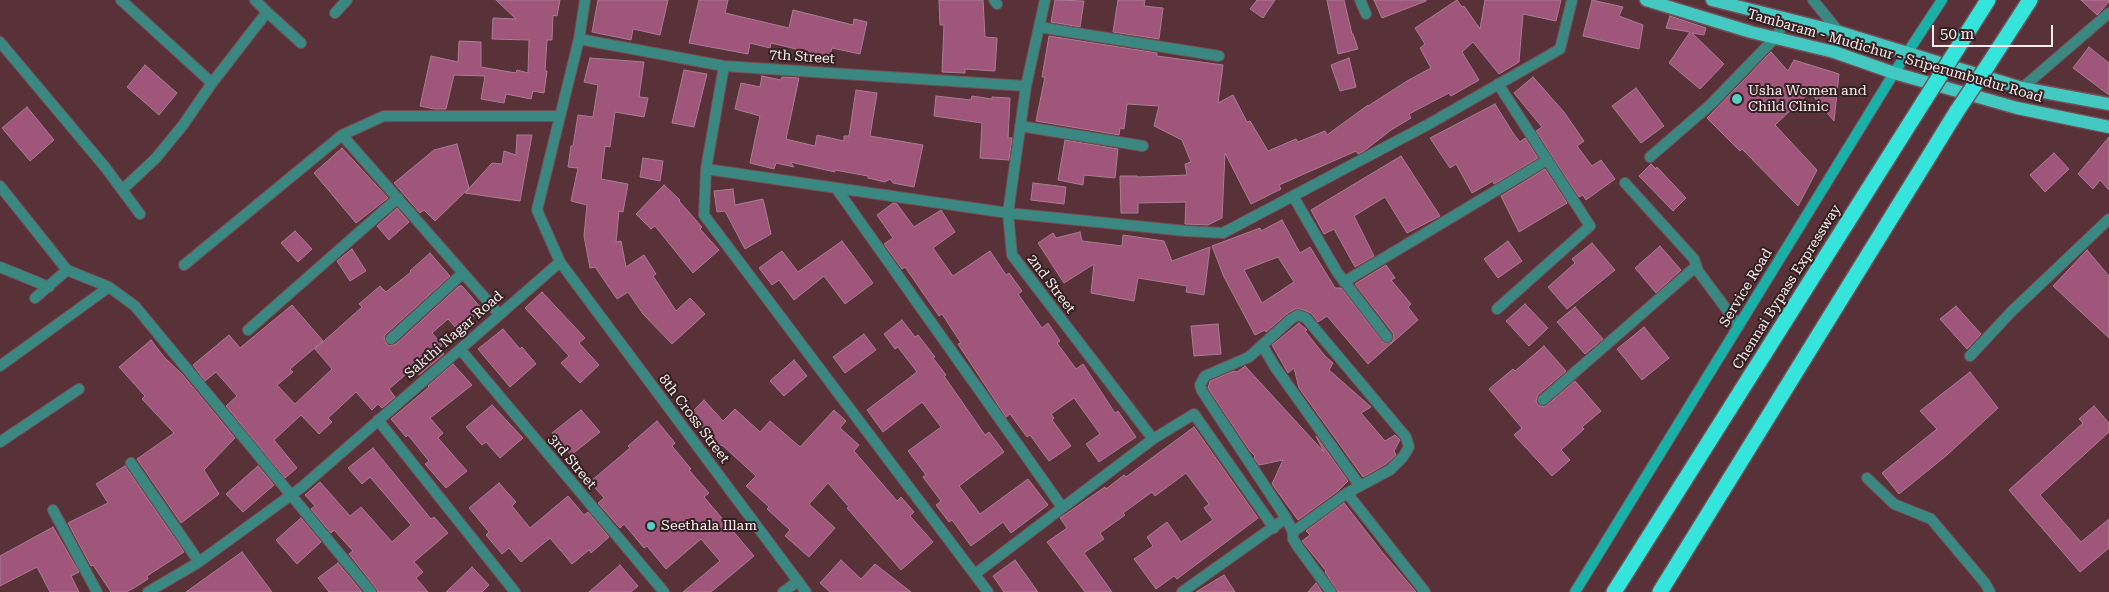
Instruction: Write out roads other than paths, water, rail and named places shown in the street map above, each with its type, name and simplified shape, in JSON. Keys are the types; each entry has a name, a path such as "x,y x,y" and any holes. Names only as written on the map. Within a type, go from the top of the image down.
{"highway":[{"name":"Chennai Bypass Expressway","path":"1614,592 1988,0"},
{"path":"1660,592 1916,175 2030,0"}],"main road":[{"name":"Tambaram - Mudichur - Sriperumbudur Road","path":"1646,0 1751,32 1834,52 1894,73 2017,108 2109,127"},
{"name":"Tambaram - Mudichur - Sriperumbudur Road","path":"1712,0 1839,32 2022,88 2109,104"}],"street":[{"path":"121,0 212,83"},
{"path":"255,0 301,42"},
{"path":"335,13 348,0"},
{"path":"560,262 537,210 579,39 585,0"},
{"name":"2nd Street","path":"1045,0 1026,86 1008,213 1012,255 1153,439"},
{"path":"1360,0 1366,14"},
{"path":"706,169 1008,213 1186,232 1223,233 1429,124 1560,49 1572,0"},
{"path":"1813,0 1839,32 1834,52"},
{"name":"Service Road","path":"1575,592 1894,73 1942,0"},
{"path":"122,190 156,158 268,12"},
{"path":"2022,88 2109,13"},
{"path":"1650,157 1710,105 1776,37 1786,19"},
{"path":"1039,27 1219,56"},
{"name":"7th Street","path":"579,39 724,66 1026,86"},
{"path":"0,42 140,214"},
{"path":"724,66 706,169 704,215 988,592"},
{"path":"1497,309 1590,226 1498,84"},
{"path":"184,265 342,135 384,116 560,116"},
{"path":"1020,126 1143,146"},
{"path":"342,135 499,314"},
{"path":"1344,282 1547,160"},
{"path":"1625,183 1694,259 1698,271 1739,326"},
{"path":"0,186 67,270 109,286 135,306 370,592"},
{"path":"836,188 1062,507"},
{"path":"1294,196 1336,272 1387,337"},
{"path":"248,330 398,198"},
{"path":"1970,356 2012,311 2109,220"},
{"name":"Sakthi Nagar Road","path":"148,592 199,562 290,495 560,262"},
{"name":"8th Cross Street","path":"560,262 806,592"},
{"path":"0,267 49,287"},
{"path":"1543,400 1693,269 1698,271"},
{"path":"35,298 67,270"},
{"path":"391,339 463,273"},
{"path":"0,366 109,286"},
{"path":"1293,532 1347,493 1390,470 1403,457 1409,447 1406,437 1306,318 1298,315 1291,319 1249,357 1205,376 1200,384 1202,391 1286,518 1293,532 1293,539 1298,547 1331,592"},
{"path":"1262,345 1275,367 1360,486"},
{"name":"3rd Street","path":"460,349 664,592"},
{"path":"0,442 79,389"},
{"path":"974,574 1153,439 1194,414 1274,528"},
{"path":"378,420 515,592"},
{"path":"131,463 199,562"},
{"path":"1867,478 1894,504 1932,519 1985,583 1990,592"},
{"path":"1347,493 1425,592"},
{"path":"53,510 97,592"},
{"path":"1182,592 1286,518"},
{"path":"783,592 798,581"}],"place":[{"name":"Usha Women and Child Clinic","path":"1737,99"},
{"name":"Seethala Illam","path":"651,526"}]}
